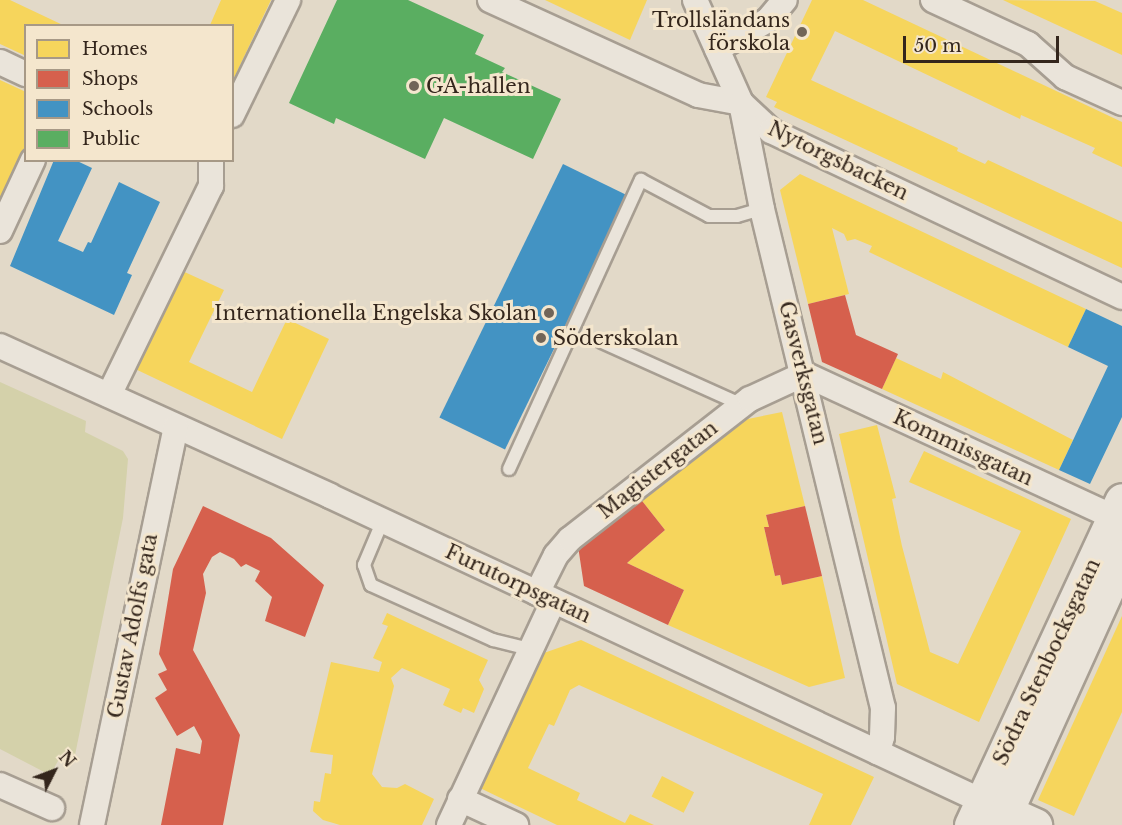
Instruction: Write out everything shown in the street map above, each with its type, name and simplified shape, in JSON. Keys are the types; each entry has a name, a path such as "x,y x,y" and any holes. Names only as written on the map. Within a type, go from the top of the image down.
{"main road":[{"name":"Södra Stenbocksgatan","path":"989,816 1119,513"},
{"name":"Södra Stenbocksgatan","path":"989,816 1122,556"},
{"name":"Furutorpsgatan","path":"989,816 1035,825"}],"street":[{"path":"234,111 288,0"},
{"path":"490,0 698,95 741,103"},
{"name":"Gasverksgatan","path":"695,0 741,103 762,209 804,374 883,708 878,752"},
{"path":"717,49 768,20 785,0"},
{"path":"933,0 1028,44 1065,77 1122,104"},
{"path":"0,62 24,73"},
{"name":"Nytorgsbacken","path":"741,103 771,131 1122,297"},
{"path":"0,231 32,162"},
{"path":"108,395 211,186 211,162"},
{"name":"Furutorpsgatan","path":"0,346 383,520 878,752 989,816"},
{"name":"Magistergatan","path":"448,825 531,649 556,555 570,539 742,405 804,374"},
{"name":"Kommissgatan","path":"804,374 1119,513"},
{"name":"Gustav Adolfs gata","path":"92,825 176,427"},
{"path":"0,785 52,808"},
{"path":"460,799 516,825"}],"lane":[{"path":"508,469 641,180 710,216 737,216 762,209"},
{"path":"602,342 742,405"},
{"path":"383,520 364,565 371,585 494,640 531,649"}],"shaded area":[{"path":"0,382 86,421 85,432 123,451 128,459 123,518 74,760 58,761 50,775 0,749"}],"building: Homes":[{"path":"0,0 10,0 61,24 24,24 24,55 0,44"},
{"path":"221,0 271,0 234,78 234,24 210,24"},
{"path":"545,0 647,0 630,40"},
{"path":"812,0 863,0 1122,122 1122,167 1092,153 1095,148 1021,115 1020,119 835,31 811,80 958,148 957,151 985,164 988,160 1122,222 1122,268 774,107 777,102 766,97"},
{"path":"1003,0 1095,1 1122,13 1122,55"},
{"path":"0,80 24,91 24,156 0,206"},
{"path":"800,174 1086,309 1068,347 869,252 872,246 855,239 847,241 844,234 832,228 849,294 808,304 780,190"},
{"path":"178,269 224,290 189,362 252,392 287,319 329,339 282,439 131,367"},
{"path":"896,358 941,379 943,372 1073,440 1059,470 882,389"},
{"path":"782,412 805,506 766,515 769,527 764,527 775,576 780,575 782,585 822,576 845,678 809,687 668,625 684,590 627,563 665,530 639,497 738,421"},
{"path":"877,425 896,498 892,499 902,546 930,652 958,664 1021,531 909,482 924,451 1071,519 979,722 897,684 839,434"},
{"path":"387,613 488,660 479,680 484,689 474,713 463,708 461,713 443,705 450,689 402,668 391,678 394,686 372,774 382,787 397,788 405,784 434,799 422,825 340,825 323,820 313,811 314,801 320,802 325,773 331,774 333,755 310,752 331,662 379,672 382,662 373,658 388,626 382,624"},
{"path":"1122,616 1122,712 1074,816 1038,800"},
{"path":"581,640 874,777 851,825 809,825 823,794 579,685 570,690 554,726 549,724 528,768 580,793 577,800 625,823 630,814 654,825 557,825 480,788 541,654"},
{"path":"662,776 694,792 684,813 652,796"}],"building: Shops":[{"path":"845,295 856,335 898,354 882,389 822,362 808,304"},
{"path":"639,497 665,530 627,563 684,590 668,625 584,586 578,546"},
{"path":"203,506 271,538 324,585 305,637 265,621 272,597 255,581 260,571 246,564 241,567 234,559 220,552 212,557 203,574 206,593 193,650 240,735 223,825 161,825 176,748 200,754 202,741 194,726 177,736 155,698 167,690 158,674 167,670 159,654 173,569"},
{"path":"805,506 822,576 782,585 780,575 775,576 764,527 769,527 766,515"}],"building: Schools":[{"path":"53,162 79,162 92,168 58,241 83,252 88,242 91,243 119,182 160,202 127,273 132,275 114,315 10,266"},
{"path":"563,164 629,196 505,449 439,417"},
{"path":"1086,309 1122,326 1122,417 1090,484 1059,470 1108,366 1068,347"}],"building: Public":[{"name":"GA-hallen","path":"337,0 408,0 484,35 475,54 505,68 502,72 561,99 533,159 444,118 425,159 336,118 334,124 289,103"}],"place":[{"name":"Trollsländans förskola","path":"802,32"},
{"name":"GA-hallen","path":"414,86"},
{"name":"Internationella Engelska Skolan","path":"549,313"},
{"name":"Söderskolan","path":"541,338"}]}
